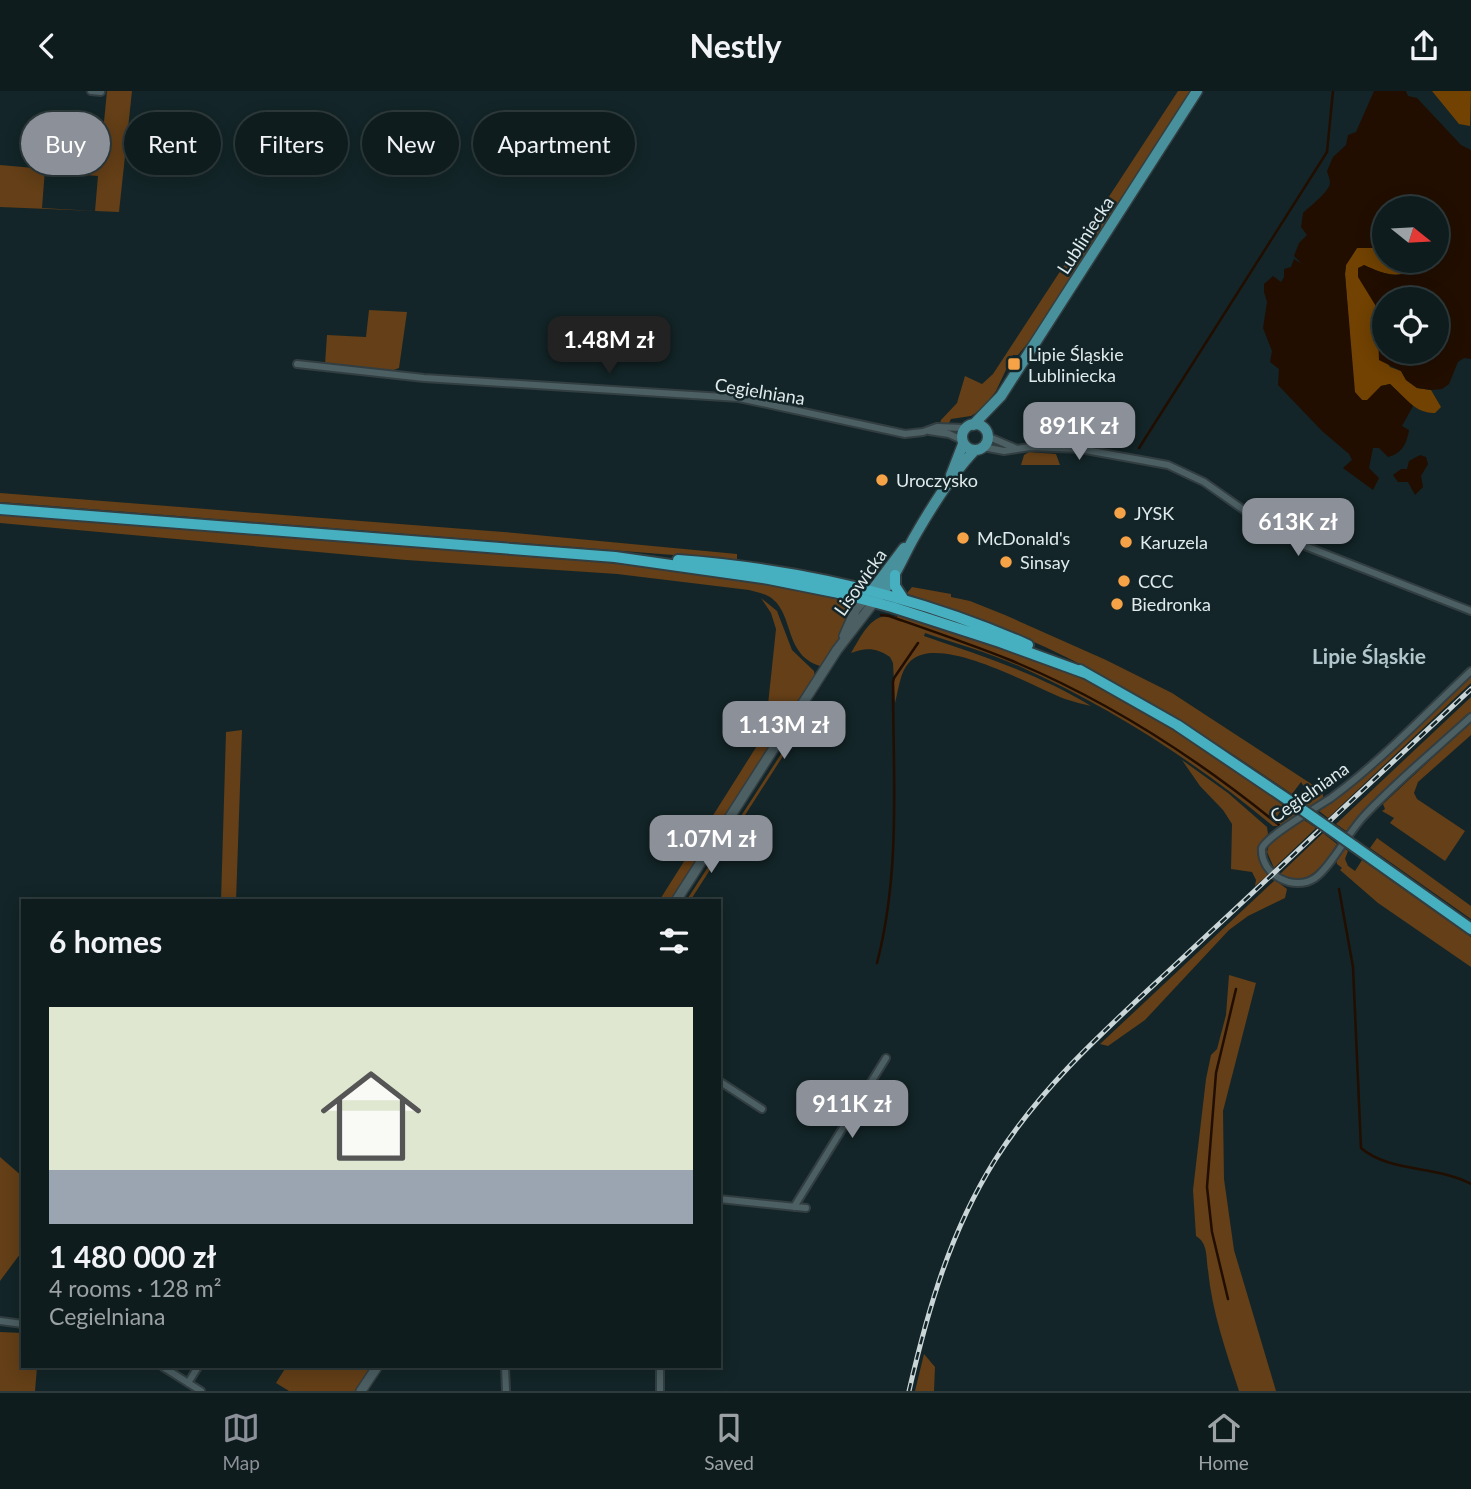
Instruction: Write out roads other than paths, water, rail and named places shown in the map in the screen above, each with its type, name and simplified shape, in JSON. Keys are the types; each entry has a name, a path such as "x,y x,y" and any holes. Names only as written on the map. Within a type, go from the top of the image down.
{"highway":[{"path":"0,509 615,557 904,600 984,626 1054,657 1177,725 1471,929"},
{"path":"895,575 895,586 904,600"},
{"path":"873,597 1085,673"}],"main road":[{"name":"Lubliniecka","path":"979,449 1001,396 1197,91"},
{"name":"Lubliniecka","path":"970,426 1001,396"},
{"path":"970,426 981,426 987,434"},
{"name":"Lisowicka","path":"945,489 970,426"},
{"path":"963,442 979,449"},
{"name":"Lisowicka","path":"873,597 945,489 979,449"},
{"name":"Lisowicka","path":"677,899 837,650 855,612 895,575 915,534"},
{"path":"361,1391 376,1368"}],"street":[{"path":"91,91 101,92"},
{"name":"Cegielniana","path":"297,364 424,378 739,398 890,432 910,434 937,427 970,426"},
{"name":"Cegielniana","path":"923,432 949,434 963,442"},
{"path":"987,434 1017,448"},
{"path":"979,449 1086,449 1175,468 1204,482 1258,520 1300,544 1471,611"},
{"name":"Cegielniana","path":"1471,671 1350,783 1268,839 1262,848 1266,865 1278,877 1291,884 1301,884 1318,876 1365,815 1471,717"},
{"path":"794,1207 886,1058"},
{"path":"721,1082 762,1109"},
{"path":"721,1199 806,1208"},
{"path":"0,1321 21,1324"},
{"path":"165,1368 201,1391"},
{"path":"188,1383 197,1368"},
{"path":"505,1368 506,1391"},
{"path":"660,1368 660,1391"}],"waterway":[{"path":"1139,448 1327,152 1333,91"},
{"path":"881,615 995,654 1082,693 1184,754 1279,825"},
{"path":"877,963 885,928 893,858 893,682 918,643"},
{"path":"1339,889 1353,967 1361,1148 1385,1161 1444,1174 1471,1184"},
{"path":"1228,1299 1212,1232 1207,1187 1216,1073 1236,989"}],"railway":[{"path":"909,1391 942,1272 965,1215 995,1160 1037,1102 1111,1025 1471,689"}],"place":[{"name":"Lipie Śląskie Lubliniecka","path":"1014,364"},
{"name":"Uroczysko","path":"882,480"},
{"name":"JYSK","path":"1120,513"},
{"name":"McDonald's","path":"963,538"},
{"name":"Karuzela","path":"1126,542"},
{"name":"Sinsay","path":"1006,562"},
{"name":"CCC","path":"1124,581"},
{"name":"Biedronka","path":"1117,604"}],"district":[{"name":"Lipie Śląskie","path":"1369,655"}]}
